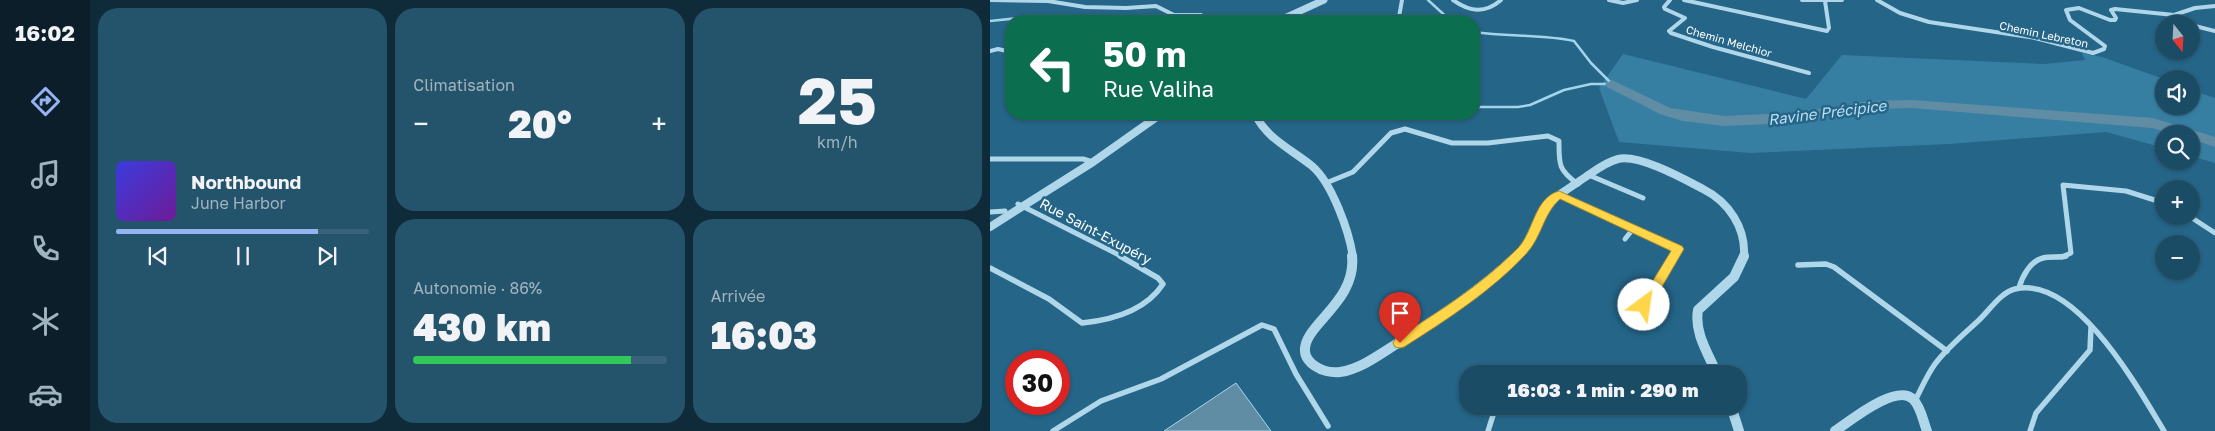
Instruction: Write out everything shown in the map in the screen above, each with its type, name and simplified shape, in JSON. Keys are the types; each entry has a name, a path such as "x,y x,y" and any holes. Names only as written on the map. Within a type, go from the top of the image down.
{"street":[{"path":"990,0 1045,1 1079,6 1126,8 1156,6 1174,15"},
{"path":"1291,15 1324,0"},
{"path":"1399,15 1402,0"},
{"path":"1453,0 1462,8 1482,12 1490,9 1501,0"},
{"path":"1609,0 1623,3 1636,0"},
{"name":"Chemin Melchior","path":"1670,0 1664,7 1665,9 1685,18 1669,31 1671,33 1712,47 1809,73"},
{"path":"1684,0 1827,31 1829,28 1825,1"},
{"path":"1802,0 1842,0"},
{"name":"Chemin Lebreton","path":"1877,0 1900,13 1929,22 2035,38 2093,53 2104,49 2105,46 2096,37 2069,19 2066,10 2079,8 2110,20 2115,20 2116,18 2111,10 2174,15 2195,8 2215,6"},
{"path":"2200,27 2215,31"},
{"path":"990,51 998,49 1005,51"},
{"path":"990,227 1020,205 1091,161 1148,120"},
{"path":"1259,120 1266,131 1313,168 1326,183 1353,254 1352,273 1337,304 1310,334 1305,344 1305,355 1317,368 1338,373 1372,360 1428,326 1490,280 1522,251 1532,238 1541,214 1548,203 1559,194 1618,158 1640,162 1713,194 1736,219 1743,237 1744,248 1738,272 1698,310 1695,318 1700,336 1713,365"},
{"path":"1326,183 1353,172 1391,133 1405,129 1452,142 1488,143 1548,136 1559,141 1560,168 1563,174 1578,184"},
{"path":"990,159 1091,161"},
{"path":"1590,176 1643,198"},
{"path":"2018,288 2021,279 2035,260 2040,257 2066,257 2071,253 2063,185 2126,191 2155,200"},
{"path":"1559,194 1678,249 1644,305"},
{"path":"990,221 1020,205"},
{"name":"Rue Saint-Exupéry","path":"990,268 1048,299 1082,323 1107,319 1150,301 1159,294 1163,284 1158,278 1123,257 1020,205"},
{"path":"990,212 1005,212"},
{"path":"2200,223 2215,232"},
{"path":"1625,239 1633,229"},
{"path":"1798,265 1826,264 1834,267 1948,351"},
{"path":"1915,402 1931,369 1948,351 2014,289 2032,287 2051,293 2067,302 2092,326 2125,367 2164,431"},
{"path":"1053,431 1101,401 1161,379 1262,325 1274,329 1296,374 1328,426"},
{"path":"2030,431 2036,413 2090,350 2092,326"},
{"path":"1835,431 1886,399 1899,395 1910,397 1915,402 1927,431"},
{"path":"1488,431 1493,415"},
{"path":"1734,415 1739,431"}],"shaded area":[{"path":"2082,53 2102,57 2155,76 2155,115 2200,115 2200,93 2215,98 2215,163 2200,159 2200,125 2155,125 2155,146 2106,132 1949,144 1750,153 1619,142 1599,88 1623,54 1806,99 1842,55 2044,64 2085,60"},
{"path":"1236,383 1271,431 1164,431"}],"waterway":[{"path":"1428,0 1444,15"},
{"name":"Ravine Précipice","path":"990,21 1005,19"},
{"path":"1480,33 1549,37 1574,41 1591,63 1612,84"},
{"name":"Ravine Précipice","path":"1480,107 1518,107 1530,105 1564,90 1591,84 1611,84"},
{"name":"Ravine Précipice","path":"1612,84 1665,111 1683,116 1724,121 1794,118 1870,105 1912,104 2160,125"},
{"name":"Ravine Précipice","path":"2200,137 2215,142"}],"route":[{"path":"1400,343 1428,326 1490,280 1522,251 1532,238 1541,214 1548,203 1559,194 1678,249 1644,305"}]}
